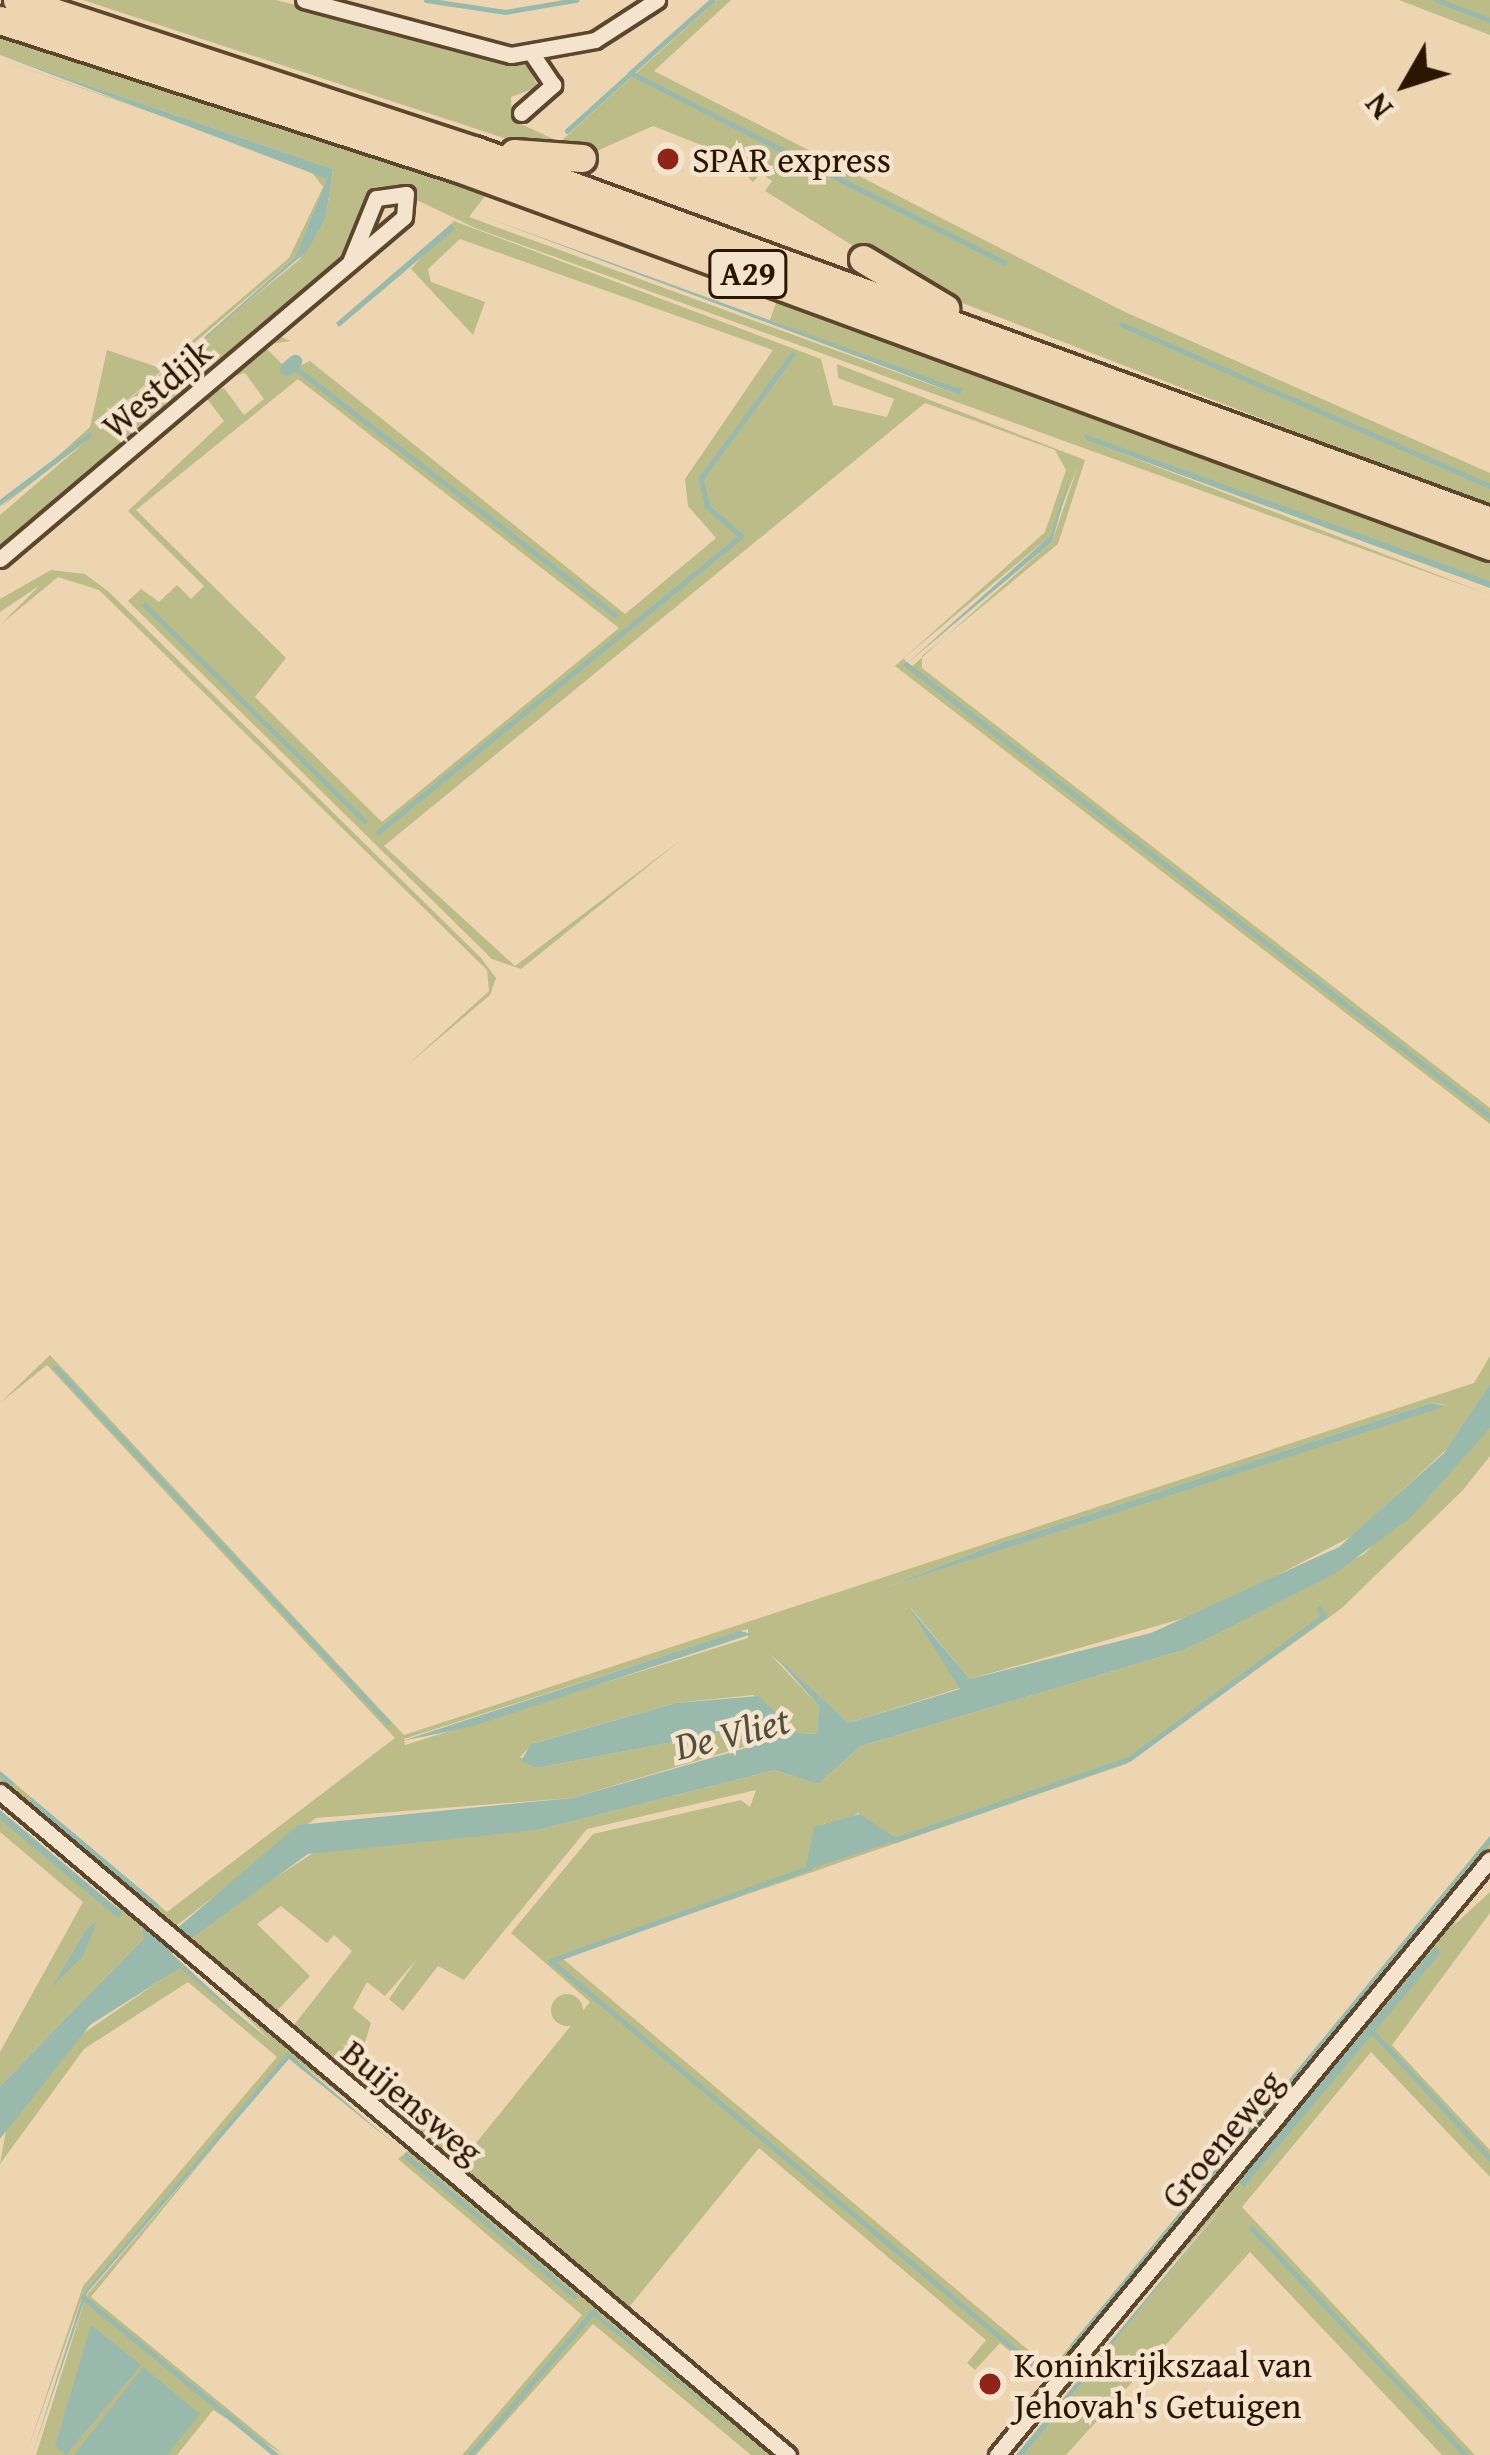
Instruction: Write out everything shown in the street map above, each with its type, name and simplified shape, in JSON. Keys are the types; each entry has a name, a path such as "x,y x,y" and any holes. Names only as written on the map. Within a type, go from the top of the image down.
{"highway":[{"name":"A29","path":"17,0 474,150 1490,521"},
{"name":"A29","path":"0,20 456,167 1490,546"},
{"name":"A29","path":"474,150 582,158"},
{"name":"A29","path":"863,260 1000,341"}],"street":[{"path":"304,0 454,47 532,54 595,40 657,0"},
{"path":"521,113 553,85 532,54"},
{"name":"Westdijk","path":"0,559 350,262 408,212 406,194 376,199 350,262"},
{"name":"Buijensweg","path":"0,1792 788,2455"},
{"name":"Groeneweg","path":"998,2455 1490,1859"}],"green space":[{"path":"83,0 276,0 528,66 538,87 511,97 512,120 560,142 717,0 731,0 654,71 1125,312 1490,473 1490,507 916,285 765,191 772,181 761,173 753,182 724,154 653,126 590,154 534,148"},
{"path":"1399,0 1490,0 1490,35"},
{"path":"0,34 486,195 469,217 959,395 770,320 777,300 1490,561 1490,581 1082,438 1490,595 475,228 394,189 367,202 345,259 0,555 0,515 92,436 0,508 90,427 107,350 160,368 289,258 323,187 307,166 0,60 319,168 327,179 295,257 105,419 299,260 326,217 333,169 0,55"},
{"path":"454,221 821,359 833,405 887,417 894,399 838,378 837,364 1085,460 1058,544 945,637 1052,542 1078,466 1050,536 904,658 909,669 922,657 922,668 1490,1108 1490,1124 895,666 1045,532 1066,470 1055,450 925,403 384,846 515,966 682,839 521,969 492,959 128,601 141,589 159,602 177,585 191,599 204,586 128,511 224,421 204,395 224,388 244,415 264,399 245,373 213,382 273,334 291,341 263,345 289,371 310,361 625,614 716,538 688,506 685,479 773,350 460,239 428,269 431,282 485,302 473,335 411,269","holes":["298,379 619,628 382,822 255,697 286,658 136,510"]},
{"path":"51,570 85,574 109,592 481,958 496,978 490,995 404,1068 489,991 487,970 99,590 58,577 0,625 39,586 0,612 0,599"},
{"path":"50,1355 404,1735 1474,1383 1490,1356 1490,1384 1450,1446 1354,1535 1209,1611 970,1679 909,1606 963,1687 848,1723 770,1654 819,1706 817,1734 797,1733 753,1695 676,1703 534,1743 520,1757 537,1768 751,1727 770,1739 572,1798 316,1818 172,1929 0,1785 0,1771 167,1912 395,1738 47,1365 0,1403","holes":["1431,1403 1446,1405 884,1588 989,1547","748,1629 748,1638 405,1745 404,1739"]},
{"path":"1490,1428 1490,1456 1463,1490 1342,1608 1126,1764 562,1958 1051,2369 1490,1836 1490,1851 1049,2383 1000,2343 975,2370 967,2363 986,2340 759,2148 625,2312 390,2115 395,2101 464,2158 590,2002 511,1933 593,1834 741,1800 750,1807 756,1790 587,1829 464,1980 438,1966 403,2011 389,1999 417,1959 385,1996 367,1982 353,2008 371,2023 358,2065 335,2068 290,2030 352,1951 334,1935 327,1943 281,1906 257,1924 310,1976 273,2015 183,1938 316,1851 538,1830 775,1770 818,1784 861,1746 1184,1650 1364,1554","holes":["858,1813 898,1840 805,1871 824,1823 835,1829"]},
{"path":"0,1799 165,1938 140,1928 145,1937 0,2086 0,2052 83,1902 0,1832 0,1817 123,1912"},
{"path":"1490,1868 1453,1926 1490,1892 1490,1913 1392,2045 1490,2150 1490,2177 1371,2052 1242,2207 1475,2455 1442,2455 1250,2252 1066,2455 1024,2455 1224,2205 1005,2455","holes":["1435,1948 1440,1952 1243,2187 1239,2184"]},
{"path":"176,1947 402,2142 288,2054 84,2292 26,2455 83,2286 277,2057 188,1982 84,2049 0,2164 7,2125 78,2037 180,1967 271,2041"},
{"path":"567,1994 578,1999 583,2010 578,2021 567,2026 556,2021 551,2010 556,1999"},
{"path":"226,2132 91,2297 284,2455 213,2410 177,2455 36,2455 86,2296"},
{"path":"412,2147 780,2455 751,2455 593,2324 476,2455 462,2455 582,2315 398,2159"}],"shaded area":[{"path":"0,55 333,169 326,217 307,251 107,423 295,257 327,179"},
{"path":"469,211 954,387 963,388 960,395"},
{"path":"451,224 455,229 339,327 336,323"},
{"path":"90,432 93,436 0,506 0,500"},
{"path":"1084,434 1490,581 1490,588 1086,440"},
{"path":"1074,464 1052,542 904,666 1050,536"},
{"path":"1490,1384 1490,1428 1411,1517 1336,1573 1184,1650 861,1746 818,1784 775,1770 538,1830 308,1854 171,1953 269,2043 180,1968 90,2025 0,2139 0,2086 144,1938 141,1927 161,1942 298,1825 572,1798 770,1741 751,1727 537,1768 521,1761 531,1744 676,1703 758,1696 797,1733 817,1734 819,1706 771,1652 848,1723 960,1689 908,1606 970,1679 1151,1633 1339,1547 1444,1453"},
{"path":"1431,1403 1446,1406 884,1588 989,1547"},
{"path":"740,1631 752,1634 470,1727 402,1741"},
{"path":"0,1810 123,1913 118,1918 0,1819"},
{"path":"860,1814 899,1840 805,1871 814,1827"},
{"path":"97,1921 83,1956 51,1988 87,1929"},
{"path":"1435,1947 1441,1952 1244,2187 1238,2182"},
{"path":"288,2053 397,2146 289,2059 87,2293 32,2455 84,2292"},
{"path":"406,2153 578,2297 575,2300 403,2157"},
{"path":"1224,2205 1024,2455 1016,2455"},
{"path":"592,2309 621,2333 767,2455 590,2313"},
{"path":"91,2325 141,2365 66,2455 55,2446"},
{"path":"143,2367 200,2414 167,2455 74,2455"}],"waterway":[{"path":"426,0 505,12 576,0"},
{"path":"713,0 631,73 1004,262"},
{"path":"1437,0 1490,20"},
{"path":"567,131 630,74"},
{"path":"1121,324 1490,486"},
{"path":"377,833 741,536 707,507 701,478 792,355"},
{"path":"287,369 295,362"},
{"path":"292,365 615,615"},
{"path":"145,605 365,821"},
{"path":"906,664 1490,1116"},
{"path":"56,1368 388,1723"},
{"path":"895,1840 1129,1759 1324,1616 1319,1609"},
{"path":"0,1774 11,1783"},
{"path":"32,1801 156,1905"},
{"path":"1072,2346 1490,1839"},
{"path":"810,1868 551,1961 1043,2373"},
{"path":"1371,2030 1490,2158"},
{"path":"1252,2228 1466,2455"},
{"path":"83,2297 276,2455"},
{"path":"470,2455 593,2312"}],"place":[{"name":"SPAR express","path":"668,159"},
{"name":"Koninkrijkszaal van Jehovah's Getuigen","path":"990,2384"}],"water label":[{"name":"De Vliet","path":"732,1733"}]}
